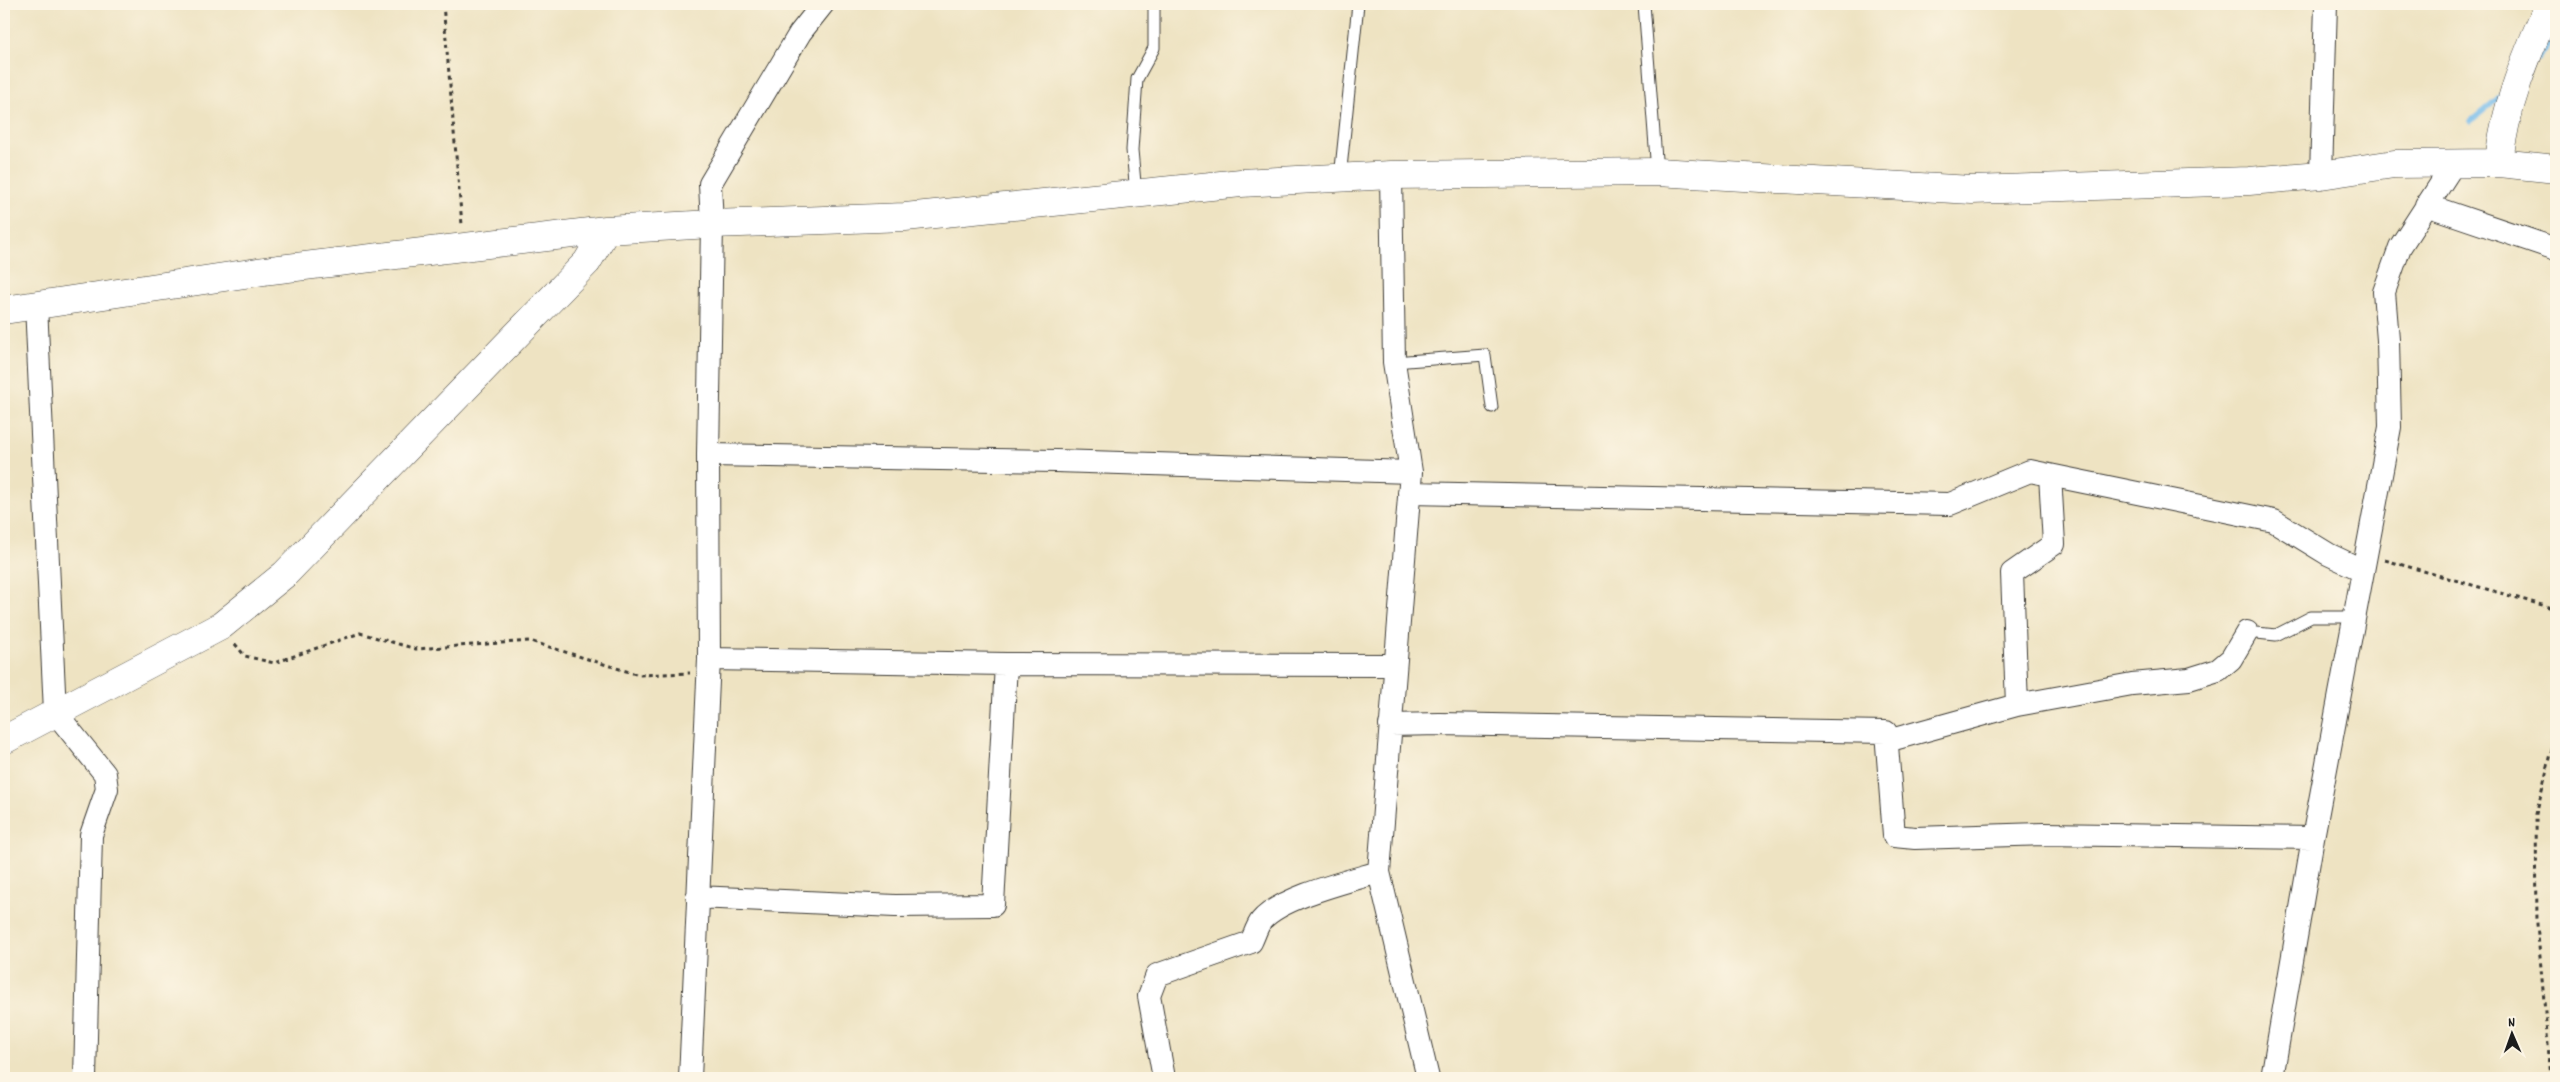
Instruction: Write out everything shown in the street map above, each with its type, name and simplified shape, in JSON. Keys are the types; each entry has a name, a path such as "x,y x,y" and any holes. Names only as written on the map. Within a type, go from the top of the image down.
{"street":[{"path":"690,1078 709,666 708,456 712,224 710,184 800,33 824,4"},
{"path":"2320,175 2326,4"},
{"path":"2499,163 2502,136 2525,63 2548,4"},
{"path":"2272,1078 2313,838 2390,427 2388,340 2384,292 2400,247 2455,162"},
{"path":"4,310 271,270 606,230 905,217 1241,183 1391,175 1657,172 1972,190 2248,181 2320,175 2394,164 2499,163 2556,169"},
{"path":"1391,175 1394,362 1410,483 1394,664 1379,872 1428,1078"},
{"path":"2426,205 2556,249"},
{"path":"4,740 221,626 285,574 587,262 606,230"},
{"path":"36,305 55,712 106,774 107,789 90,835 85,1078"},
{"path":"708,456 1056,461 1410,483 1950,504 2030,471 2274,521 2328,554 2364,562"},
{"path":"2017,704 2012,573 2054,544 2050,475"},
{"path":"1887,741 2017,704 2132,684 2189,679 2218,670 2231,659 2247,632"},
{"path":"697,897 895,906 993,905 1006,664"},
{"path":"709,666 1394,664"},
{"path":"1390,726 1450,724 1886,732 1894,836 1915,838 2044,834 2313,838"},
{"path":"1164,1078 1149,996 1157,975 1251,942 1261,921 1279,908 1316,892 1379,872"}],"lane":[{"path":"1136,194 1132,150 1137,79 1154,48 1154,4"},
{"path":"1340,178 1358,4"},
{"path":"1644,4 1657,172"},
{"path":"1394,362 1485,355 1492,407"},
{"path":"2247,632 2276,635 2311,617 2354,617"}],"path":[{"path":"443,4 464,246"},
{"path":"2364,562 2556,609"},
{"path":"221,626 245,656 274,663 360,633 416,649 530,641 639,674 709,666"},
{"path":"2551,1078 2537,924 2536,814 2556,734"}],"waterway":[{"path":"2538,58 2556,36"},
{"path":"2471,121 2502,95"}]}
